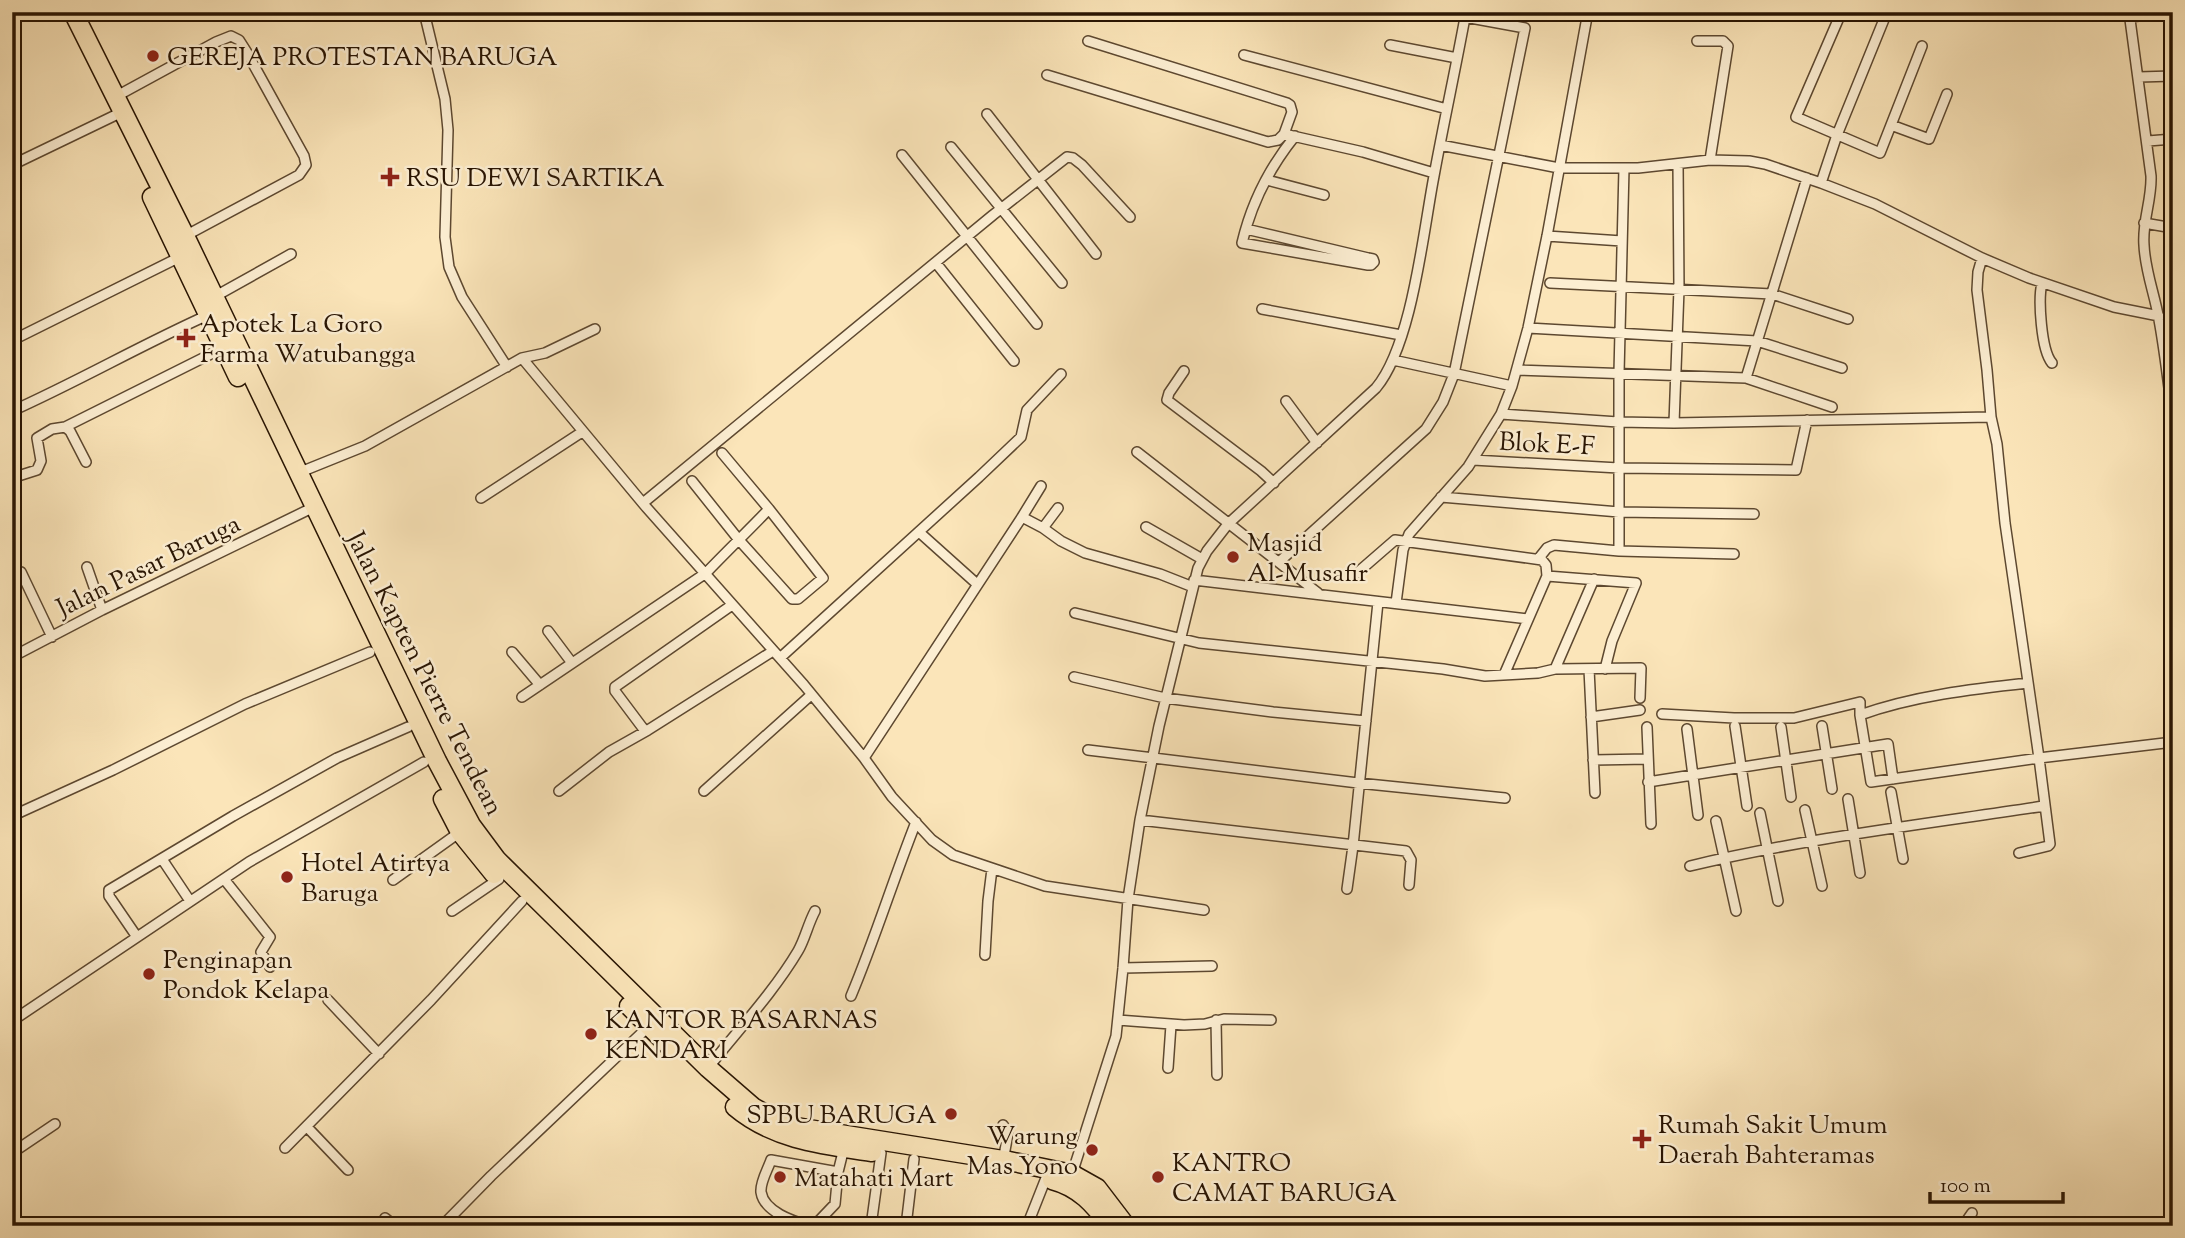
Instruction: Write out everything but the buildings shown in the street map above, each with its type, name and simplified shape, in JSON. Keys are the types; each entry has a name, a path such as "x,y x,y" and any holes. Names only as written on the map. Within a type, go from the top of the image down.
{"highway":[{"name":"Jalan Kapten Pierre Tendean","path":"60,12 116,108 185,236 298,473 309,510 370,652 424,762 460,832 499,879 708,1068 753,1107 772,1118 796,1127 1068,1184 1095,1205 1110,1226"},
{"name":"Jalan Kapten Pierre Tendean","path":"73,12 180,257 223,348 471,825 497,860 610,980 648,1027 729,1102 760,1126 795,1139 914,1159 937,1155 1003,1161 1072,1174 1097,1188 1126,1226"}],"street":[{"path":"424,12 445,99 448,130 444,237 449,267 462,297 507,367"},
{"path":"1821,183 1837,135 1887,12"},
{"path":"2173,12 2130,15 2152,188 2144,223 2144,248 2148,279 2159,316 2173,416"},
{"path":"1072,1174 1116,1036 1128,899 1140,820 1166,698 1202,559 1228,524 1376,388 1393,360 1415,280 1465,15 1525,28 1454,373 1443,402 1426,429 1279,562"},
{"path":"1396,603 1406,541 1413,526 1473,460 1501,414 1512,386 1528,328 1547,236 1587,17"},
{"path":"1838,20 1796,117 1880,153 1922,46"},
{"path":"12,164 116,108 216,42 231,36 239,40 246,51 304,156 306,165 299,175 185,236"},
{"path":"1047,75 1268,142 1278,140 1284,134 1292,112 1287,103 1088,41"},
{"path":"1697,41 1723,41 1728,46 1710,160"},
{"path":"1390,45 1457,58"},
{"path":"1244,55 1447,109"},
{"path":"2139,77 2173,76"},
{"path":"1891,125 1929,139 1947,94"},
{"path":"988,114 1096,254"},
{"path":"1284,134 1363,152 1434,173"},
{"path":"1246,229 1373,259 1374,262 1368,265 1242,243 1246,229 1256,200 1279,155 1295,136"},
{"path":"2148,141 2173,139"},
{"path":"1440,145 1559,168 1624,168 1710,160 1749,161 1807,178 1891,211 1982,258 2042,283 2114,307 2159,316"},
{"path":"951,147 1062,283"},
{"path":"902,155 1037,324"},
{"path":"643,503 1067,157 1073,158 1130,217"},
{"path":"1674,423 1679,289 1678,164"},
{"path":"1619,551 1619,335 1624,168"},
{"path":"1746,378 1807,178"},
{"path":"1267,180 1324,195"},
{"path":"2144,223 2173,228"},
{"path":"1547,236 1622,241"},
{"path":"214,297 291,254"},
{"path":"17,338 180,257"},
{"path":"1982,258 1977,290 1991,417 1997,444 2005,523 2028,683 2035,716 2050,844 2019,853"},
{"path":"936,263 1014,361"},
{"path":"1550,283 1772,294 1848,319"},
{"path":"2042,283 2040,296 2044,343 2052,363"},
{"path":"1262,309 1401,335"},
{"path":"12,411 74,383 159,337 208,315"},
{"path":"298,473 365,446 522,358 545,354 595,328"},
{"path":"1528,328 1757,341 1842,368"},
{"path":"12,478 37,470 41,461 37,439 52,429 65,427 223,348"},
{"path":"522,358 582,432 811,695 892,797 932,840 946,851 1045,887 1204,910"},
{"path":"1393,360 1512,386"},
{"path":"1517,370 1746,378 1832,407"},
{"path":"1184,371 1167,400 1274,483"},
{"path":"559,792 609,752 776,654 919,532 1021,437 1027,410 1061,374"},
{"path":"1286,401 1317,443"},
{"path":"1501,414 1674,423 1991,417"},
{"name":"Blok E-F","path":"1473,460 1619,468 1796,470 1807,420"},
{"path":"65,427 70,431 86,461"},
{"path":"481,498 582,432"},
{"path":"1137,452 1318,593"},
{"path":"692,481 739,540 792,599 798,599 821,581 823,576 722,453"},
{"path":"863,758 1041,486"},
{"path":"1441,496 1619,512 1754,514"},
{"path":"1042,528 1058,508"},
{"path":"522,697 706,573 769,509"},
{"name":"Jalan Pasar Baruga","path":"12,657 102,610 309,510"},
{"path":"1022,517 1085,553 1194,584 1318,593 1528,619"},
{"path":"1146,527 1202,559"},
{"path":"919,532 977,584"},
{"path":"1357,573 1395,540 1539,558 1546,565 1547,576 1504,675"},
{"path":"1539,558 1547,548 1554,545 1619,551 1734,554"},
{"path":"87,567 102,610"},
{"path":"21,572 52,637"},
{"path":"1547,576 1636,583 1612,641 1605,669"},
{"path":"1555,669 1594,579"},
{"path":"1347,889 1378,601"},
{"path":"645,731 615,691 615,687 732,605"},
{"path":"1074,613 1180,640 1443,668 1485,676 1538,673 1555,669 1641,668 1640,698"},
{"path":"548,631 572,663"},
{"path":"12,816 167,744 245,704 370,652"},
{"path":"512,652 540,685"},
{"path":"1589,669 1595,793"},
{"path":"1074,677 1166,698 1366,721"},
{"path":"1860,715 1919,699 2028,683"},
{"path":"704,791 811,695"},
{"path":"1662,714 1794,718 1860,702 1871,782 2173,742"},
{"path":"1591,717 1640,710"},
{"path":"1735,726 1747,806"},
{"path":"1822,726 1832,789"},
{"path":"137,937 108,893 109,890 337,758 408,727"},
{"path":"1647,727 1651,824"},
{"path":"1781,727 1791,797"},
{"path":"1687,729 1698,815"},
{"path":"1648,782 1888,744 1893,779"},
{"path":"1088,750 1506,798"},
{"path":"1593,760 1648,759"},
{"path":"12,1021 224,878 424,762"},
{"path":"1891,792 1903,859"},
{"path":"1848,799 1860,873"},
{"path":"1689,866 1768,849 2044,806"},
{"path":"1805,810 1822,886"},
{"path":"1760,813 1778,901"},
{"path":"1140,820 1406,851 1411,860 1409,885"},
{"path":"1716,821 1736,911"},
{"path":"851,996 916,822"},
{"path":"393,880 460,832"},
{"path":"162,859 190,901"},
{"path":"985,955 992,869"},
{"path":"224,878 270,937 261,953 270,967"},
{"path":"452,911 499,879"},
{"path":"285,1148 431,1000 522,901"},
{"path":"708,1068 777,982 799,950 815,911"},
{"path":"1123,968 1212,966"},
{"path":"328,1000 379,1054"},
{"path":"1118,1020 1171,1025 1199,1025 1229,1018 1271,1020"},
{"path":"1216,1020 1217,1075"},
{"path":"1168,1068 1171,1025"},
{"path":"442,1226 648,1027"},
{"path":"12,1153 55,1124"},
{"path":"1003,1125 1008,1134 1003,1161"},
{"path":"307,1127 348,1170"},
{"path":"838,1172 771,1160 761,1189 766,1202 788,1219 812,1226 834,1207 844,1148"},
{"path":"871,1226 881,1153"},
{"path":"906,1226 914,1159"},
{"path":"1027,1226 1045,1178"},
{"path":"1964,1226 1972,1213"},
{"path":"385,1218 395,1226"}],"place":[{"name":"GEREJA PROTESTAN BARUGA","path":"153,56"},
{"name":"RSU DEWI SARTIKA","path":"390,177"},
{"name":"Apotek La Goro Farma Watubangga","path":"186,338"},
{"name":"Masjid Al-Musafir","path":"1233,557"},
{"name":"Hotel Atirtya Baruga","path":"287,877"},
{"name":"Penginapan Pondok Kelapa","path":"149,974"},
{"name":"KANTOR BASARNAS KENDARI","path":"591,1034"},
{"name":"SPBU BARUGA","path":"951,1114"},
{"name":"Rumah Sakit Umum Daerah Bahteramas","path":"1642,1139"},
{"name":"Warung Mas Yono","path":"1092,1150"},
{"name":"Matahati Mart","path":"780,1177"},
{"name":"KANTRO CAMAT BARUGA","path":"1158,1177"}]}
